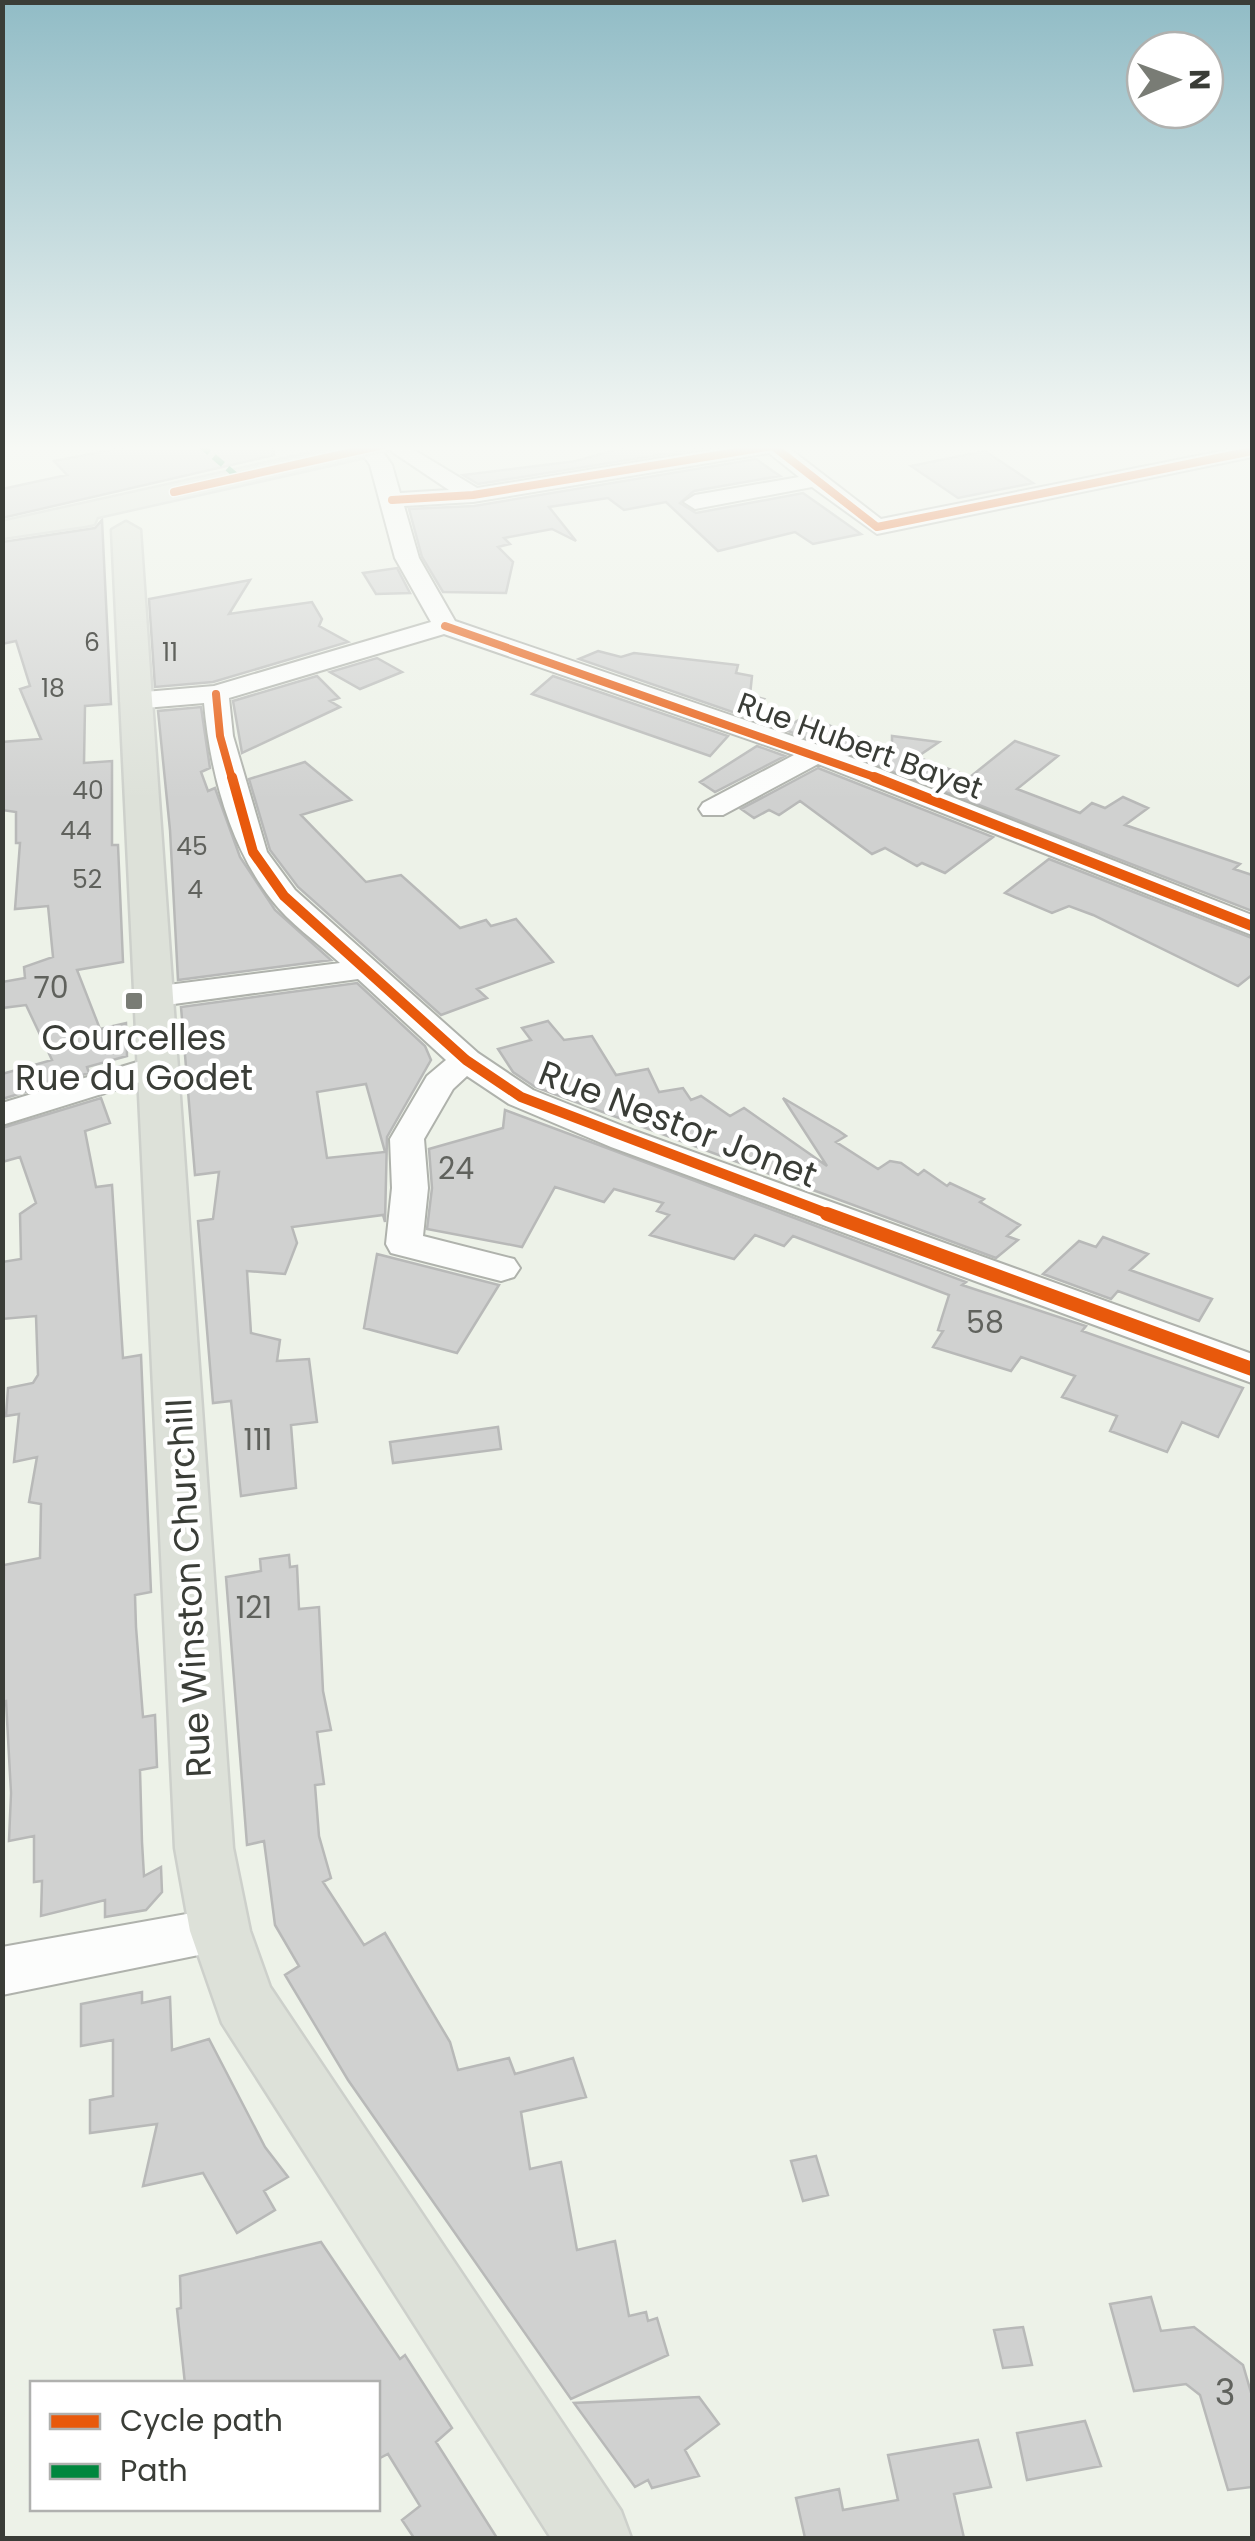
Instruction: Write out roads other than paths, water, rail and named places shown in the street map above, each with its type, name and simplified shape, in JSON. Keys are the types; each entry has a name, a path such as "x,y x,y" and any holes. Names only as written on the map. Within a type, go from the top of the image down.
{"main road":[{"name":"Rue Winston Churchill","path":"123,564 204,1848 220,1932 244,2002 594,2538"}],"street":[{"path":"133,701 216,694 444,626 410,564"},
{"name":"Rue Hubert Bayet","path":"444,626 818,754 1252,926"},
{"name":"Rue Nestor Jonet","path":"216,694 220,736 253,852 284,896 466,1060 521,1097 623,1139 1252,1370"},
{"path":"712,809 818,754"},
{"path":"152,996 364,969"},
{"path":"466,1060 440,1083 407,1138 410,1188 404,1244 500,1268"},
{"path":"2,1114 157,1066"},
{"path":"2,1971 220,1932"}],"place":[{"name":"Courcelles Rue du Godet","path":"134,1001"}]}
